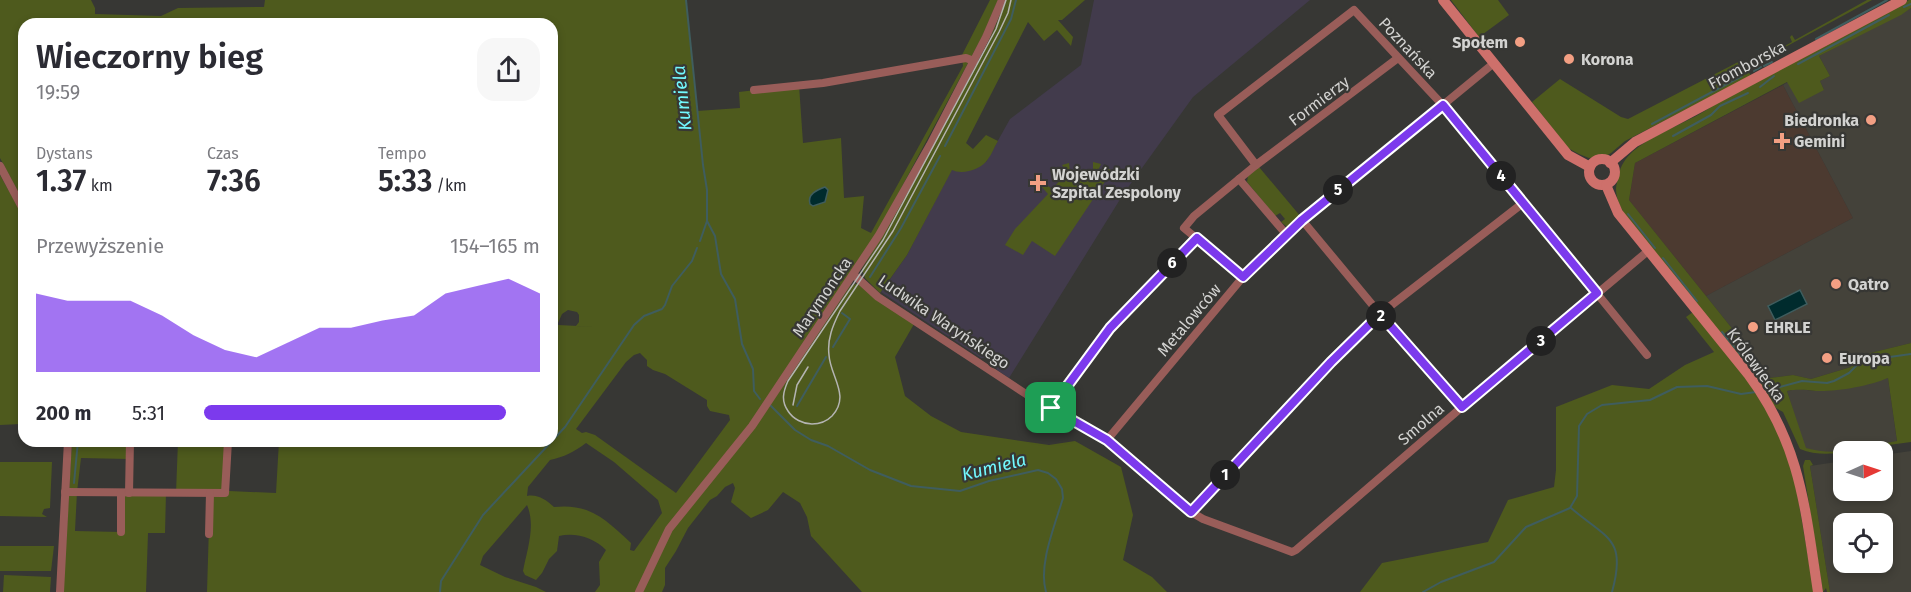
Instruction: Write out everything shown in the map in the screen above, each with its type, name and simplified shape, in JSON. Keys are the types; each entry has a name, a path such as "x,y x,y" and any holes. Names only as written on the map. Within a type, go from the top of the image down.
{"main road":[{"path":"1443,0 1568,155 1590,167"},
{"name":"Fromborska","path":"1610,163 1635,142 1902,0"},
{"path":"1599,160 1610,163 1615,175 1606,185 1596,184 1590,177 1590,167 1599,160"},
{"name":"Królewiecka","path":"1606,185 1618,213 1761,392 1784,436 1797,470 1804,499 1818,592"}],"street":[{"name":"Marymoncka","path":"639,592 669,529 752,426 854,275 899,201 992,26 1002,0"},
{"name":"Poznańska","path":"1256,165 1218,115 1354,10 1443,105 1647,355"},
{"path":"754,90 823,83 966,58 974,61"},
{"name":"Formierzy","path":"1197,238 1184,228 1194,216 1256,165 1398,58"},
{"name":"Metalowców","path":"1107,440 1243,277 1286,234 1494,63"},
{"path":"0,166 18,200"},
{"path":"1239,179 1286,234"},
{"path":"1191,512 1331,362 1380,314 1523,203"},
{"path":"1302,220 1380,314 1462,407"},
{"path":"1051,408 1110,328 1197,238 1243,277"},
{"name":"Smolna","path":"1296,550 1648,251"},
{"name":"Ludwika Waryńskiego","path":"854,275 878,297 988,369 1107,440 1191,512 1289,552 1296,550"},
{"path":"60,592 68,447"},
{"path":"121,532 129,447"},
{"path":"65,492 225,493 228,447"},
{"path":"209,534 210,493"}],"shaded area":[{"name":"Wojewódzki Szpital Zespolony","path":"1094,0 1310,0 1193,97 1124,193 1009,378 997,370 995,366 998,359 991,354 986,358 981,358 881,292 907,255 952,169 986,162 1010,119 1081,65"},
{"path":"1911,8 1911,343 1855,357 1851,367 1811,379 1793,375 1769,378 1759,362 1706,296 1853,218 1783,85 1788,82 1824,90 1820,81 1830,76 1819,56"},
{"path":"1783,85 1853,218 1706,296 1629,200 1635,163"},
{"path":"1888,378 1897,442 1833,441 1832,452 1818,452 1805,448 1787,391 1833,390"},
{"path":"1911,451 1911,592 1830,592 1810,466 1833,463 1833,501 1893,501 1893,454"}],"green space":[{"path":"0,0 91,0 95,14 161,16 178,8 264,7 265,0 686,0 697,111 740,108 739,92 799,85 803,143 841,138 844,198 864,196 861,228 871,233 963,66 962,55 990,0 998,0 983,35 876,235 762,417 850,286 858,283 914,324 895,357 905,396 931,416 961,432 1049,445 1075,441 1121,467 1133,515 1123,560 1152,577 1167,592 862,592 811,536 807,517 800,503 783,492 768,510 751,518 731,502 735,488 733,483 710,500 688,528 665,568 665,585 662,592 595,592 600,585 599,562 606,550 590,539 578,536 559,536 557,551 536,580 525,575 523,571 531,530 527,505 483,556 480,565 546,592 207,592 210,493 176,493 178,447 228,447 229,491 276,493 279,447 558,447 558,325 576,326 579,322 579,315 577,312 568,310 562,314 558,323 558,18 18,18 18,192 0,158","holes":["640,353 647,360 647,366 665,374 707,400 710,411 729,415 730,420 676,493 595,435 582,433 576,429 626,362","586,443 614,462 658,500 662,513 634,551 630,550 631,543 597,515 578,508 554,507 538,497 527,496 528,487 550,460 569,454"]},
{"path":"1005,0 1085,0 1062,20 1058,20 1073,37 1071,46 1057,30 1044,41 1028,22 966,143 973,149 986,135 998,141 991,155 976,169 961,172 952,170 907,255 880,293 865,278 862,269 910,188 976,66"},
{"path":"1451,0 1498,0 1509,15 1479,37"},
{"path":"1867,0 1872,0 1752,65 1754,57 1757,61 1792,42 1790,37 1792,35 1795,40"},
{"path":"1911,0 1911,8 1901,15 1819,56 1830,76 1820,81 1824,90 1799,103 1787,82 1635,163 1629,200 1759,362 1769,378 1793,375 1811,379 1851,367 1854,357 1911,343 1911,442 1893,444 1893,442 1897,441 1888,378 1872,384 1843,389 1787,391 1806,448 1833,453 1808,452 1800,449 1783,412 1776,408 1628,220 1616,193 1624,162 1633,151 1646,142 1706,111 1717,102"},
{"path":"1742,60 1751,76 1625,141 1606,156 1589,158 1568,148 1532,102 1560,79 1621,117 1628,119"},
{"path":"1093,162 1101,164 1097,173 1102,175 1106,167 1112,171 1055,256 1032,241 1023,255 1005,245 1015,229 1048,194 1041,186 1044,183 1052,189 1067,173 1062,165 1069,163 1070,172 1093,171"},
{"path":"1259,167 1301,217 1290,226 1281,222 1285,219 1280,213 1275,216 1247,182 1248,176"},
{"path":"0,175 18,207 18,424 0,425"},
{"path":"1693,312 1746,378 1771,418 1793,469 1814,592 1360,592 1382,563 1488,542 1508,500 1554,487 1556,407 1612,385 1649,389 1685,365 1714,352 1686,317"},
{"path":"72,447 130,447 130,459 81,458 75,531 120,532 121,493 166,493 165,533 148,533 146,592 63,592"},
{"path":"1805,460 1810,460 1813,465 1810,466 1830,592 1827,592 1826,588 1823,592 1803,466"},
{"path":"0,462 52,462 50,508 44,509 42,514 47,517 0,516"},
{"path":"0,546 54,546 51,571 0,571"},
{"path":"4,575 51,577 50,592 3,592"}],"water":[{"path":"825,187 828,190 825,202 813,206 810,204 811,195"},
{"path":"1800,290 1807,304 1775,320 1768,306"}],"waterway":[{"name":"Kumiela","path":"686,0 707,190 707,221 715,236 721,274 735,299 742,344 753,369 754,391 760,399"},
{"path":"945,146 1011,19 1016,0"},
{"path":"1816,39 1887,0"},
{"path":"1904,7 1911,4"},
{"path":"1798,64 1889,15"},
{"path":"1764,66 1772,62"},
{"path":"1754,71 1761,67"},
{"path":"1652,124 1742,76"},
{"path":"1760,87 1774,76"},
{"path":"1673,136 1711,115 1720,106 1748,93"},
{"path":"870,277 901,228 940,156"},
{"path":"1628,214 1655,248"},
{"path":"700,241 707,221"},
{"path":"558,435 634,325 644,316 662,309 665,305 672,286 692,261 697,248"},
{"path":"1663,258 1697,301"},
{"path":"833,347 850,319 842,313"},
{"path":"1722,332 1754,371"},
{"path":"1765,391 1802,381 1827,383 1849,373 1861,361 1911,354"},
{"path":"797,406 826,357"},
{"path":"1423,592 1441,582 1494,562 1526,527 1570,508 1577,496 1579,426 1587,414 1602,405 1650,400 1677,387 1707,386 1741,394 1756,392"},
{"name":"Kumiela","path":"770,405 795,430 811,440 828,446 870,470 911,486 960,491 989,481 1038,470 1048,473 1056,479 1062,489 1063,498 1046,558 1044,570 1046,592"},
{"path":"74,483 77,447"},
{"path":"440,592 441,581 483,515 546,447"},
{"path":"1571,508 1611,541 1617,560 1612,592"}],"tram line":[{"path":"1006,0 996,29 883,240 788,381 784,393 784,404 790,414 798,420 809,424 821,423 830,418 837,408 840,393 830,363 829,349 835,322 893,231 999,32 1011,0"},
{"path":"793,405 797,385 808,367"}],"place":[{"name":"Społem","path":"1520,42"},
{"name":"Korona","path":"1569,59"},
{"name":"Biedronka","path":"1871,120"},
{"name":"Gemini","path":"1782,141"},
{"name":"Wojewódzki Szpital Zespolony","path":"1038,183"},
{"name":"Qatro","path":"1836,284"},
{"name":"EHRLE","path":"1753,327"},
{"name":"Europa","path":"1827,358"}],"route":[{"path":"1443,105 1597,293 1462,407 1380,314 1331,362 1191,512 1107,440 1051,408 1110,328 1197,238 1243,277 1302,220 1443,105"}]}
